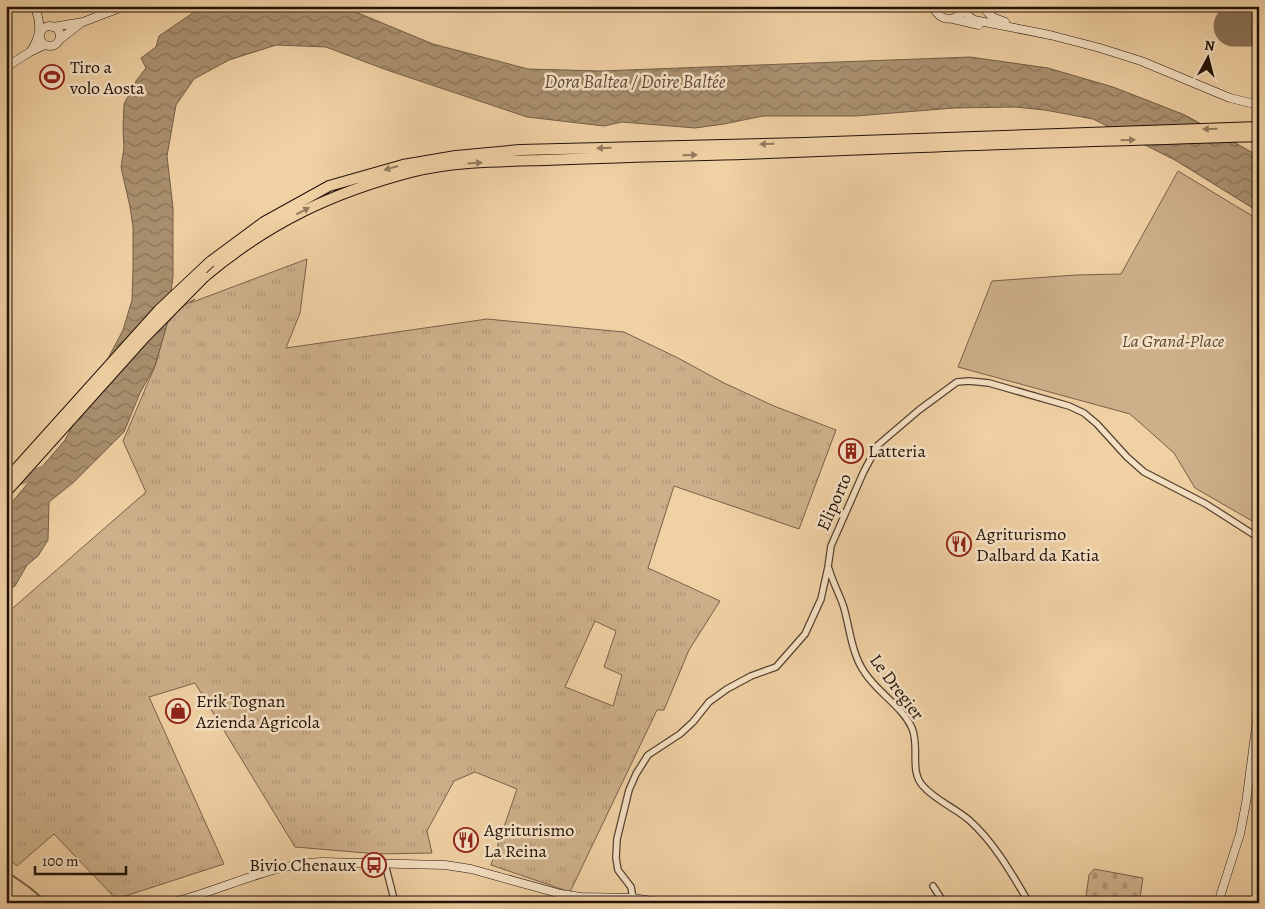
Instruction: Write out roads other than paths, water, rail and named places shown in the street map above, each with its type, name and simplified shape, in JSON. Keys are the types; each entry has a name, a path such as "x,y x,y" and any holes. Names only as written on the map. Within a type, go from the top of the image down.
{"highway":[{"path":"6,492 145,337 204,277 225,260 262,233 307,208 340,194 413,171 461,164 520,160 1259,128"},
{"path":"6,480 159,310 210,262 264,222 329,186 403,165 456,156 520,150 804,143 1259,136"}],"street":[{"path":"30,52 44,28 83,22 126,6"},
{"path":"933,6 938,16 948,20 953,19 975,24 1036,32"},
{"path":"982,6 992,17 1016,27"},
{"path":"953,19 960,15 965,7"},
{"path":"965,7 967,15 974,20 1016,27 1116,53 1141,61 1230,98 1259,105"},
{"path":"35,9 58,31 59,40"},
{"path":"35,9 40,24 41,41 45,46"},
{"path":"6,67 30,52 45,46 52,46 83,22"},
{"name":"Eliporto","path":"633,898 631,887 618,870 616,858 617,839 629,790 636,774 648,755 680,734 694,722 709,702 727,689 751,676 776,667 792,650 805,634 821,598 831,546 864,471 878,445 956,382 969,381 996,385 1069,406 1084,413 1144,472 1206,504 1259,538"},
{"name":"Le Dregier","path":"828,567 843,607 860,665 870,680 900,712 912,728 916,743 916,774 922,786 971,822 1000,855 1029,903"},
{"path":"1218,903 1240,834 1259,705"},
{"path":"170,903 185,901 285,866 304,862 445,866 472,869 561,894 620,900 633,898 664,903"},
{"path":"385,864 395,903"},
{"path":"933,886 944,903"}],"water":[{"name":"Dora Baltea / Doire Baltée","path":"203,6 341,6 433,44 528,69 601,71 970,57 1048,68 1113,87 1185,115 1255,154 1259,157 1259,212 1175,160 1093,119 1045,110 1015,107 954,108 856,116 763,116 695,128 622,122 604,126 527,117 384,69 326,47 276,45 229,60 194,79 176,105 167,156 173,208 173,276 167,324 155,366 140,393 124,432 74,482 49,502 48,540 38,556 27,565 15,586 6,592 6,509 65,440 123,330 132,300 133,227 121,167 124,148 124,104 136,81 146,68 141,58 156,47 159,36"}],"waterway":[{"path":"13,482 49,469"},
{"path":"6,871 48,903"}],"place":[{"name":"Tiro a volo Aosta","path":"52,77"},
{"name":"Latteria","path":"851,451"},
{"name":"Agriturismo Dalbard da Katia","path":"959,544"},
{"name":"Erik Tognan Azienda Agricola","path":"178,711"},
{"name":"Agriturismo La Reina","path":"466,840"},
{"name":"Bivio Chenaux","path":"374,865"}],"park label":[{"name":"La Grand-Place","path":"1173,341"}]}
